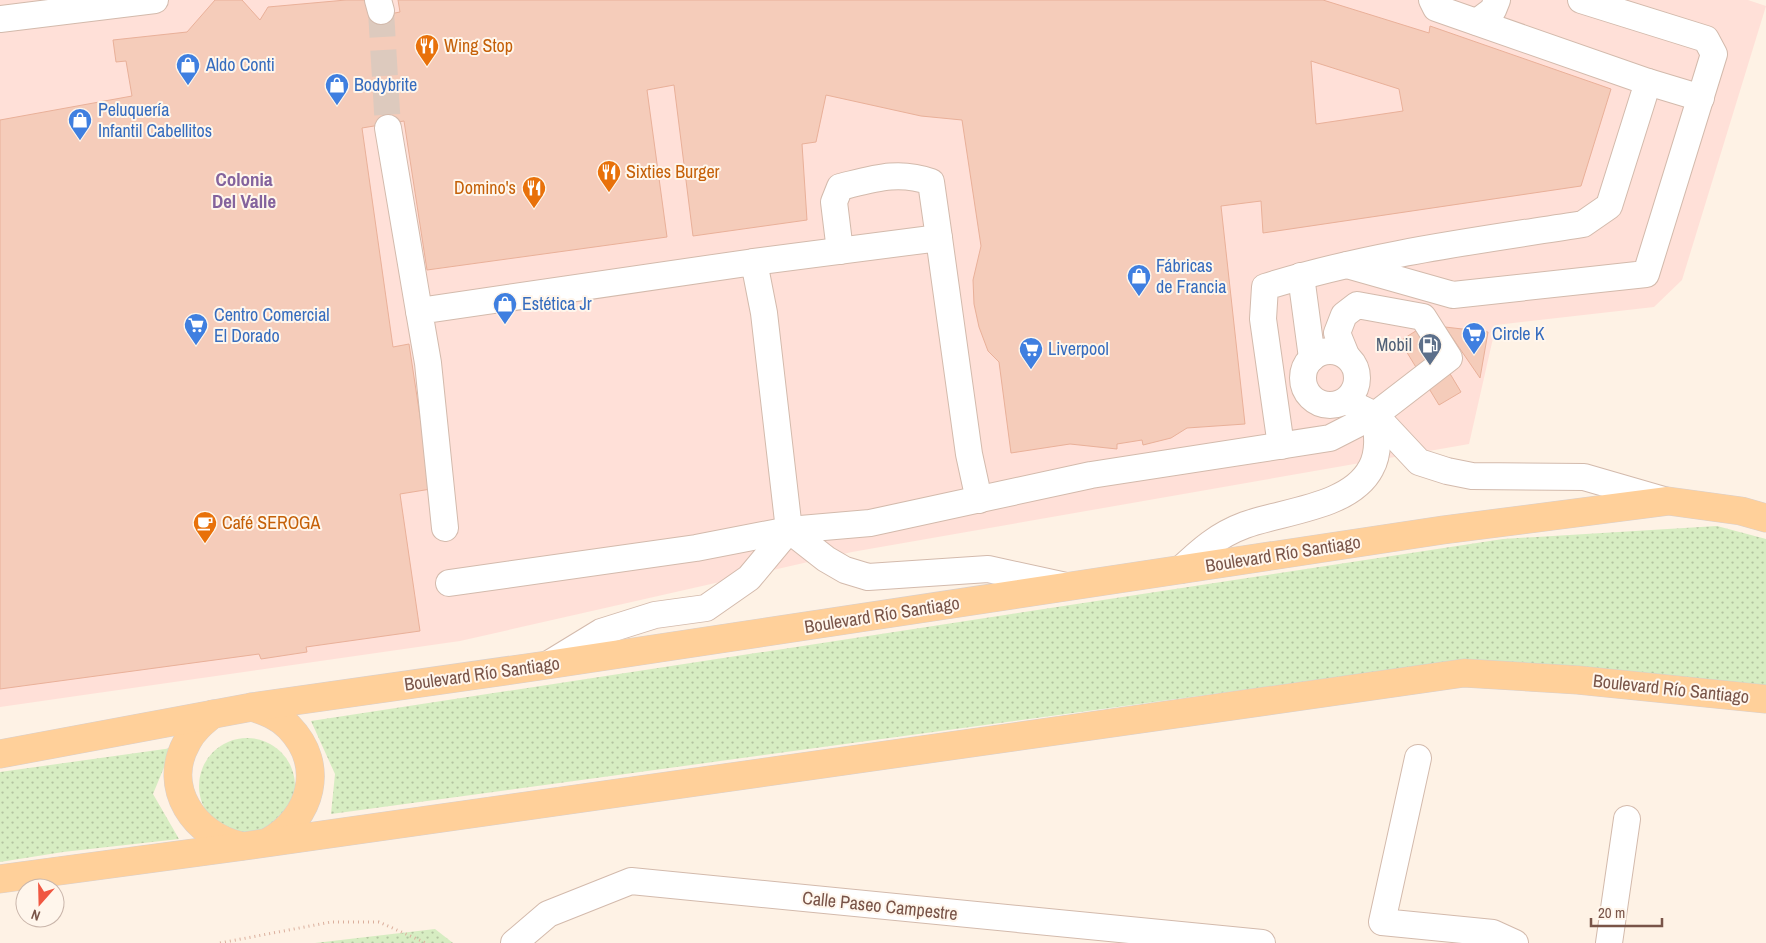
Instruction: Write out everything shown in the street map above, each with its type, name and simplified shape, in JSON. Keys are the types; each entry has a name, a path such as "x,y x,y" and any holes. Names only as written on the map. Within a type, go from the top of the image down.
{"main road":[{"name":"Boulevard Río Santiago","path":"0,754 252,707 547,665 1443,530 1668,502 1740,511 1766,518"},
{"name":"Boulevard Río Santiago","path":"0,879 255,845 1464,673 1578,680 1766,699"},
{"path":"214,714 198,727 186,743 180,762 181,791 193,819 208,832 225,842 255,845 282,834 296,820 306,802 310,781 309,761 301,742 289,726 272,714 252,707"}],"street":[{"path":"0,19 155,0"},
{"path":"1432,0 1436,8 1648,82 1701,98"},
{"path":"1477,22 1493,10 1497,0"},
{"path":"1347,265 1453,295 1646,274 1714,54 1706,39 1581,0"},
{"path":"1281,446 1263,319 1265,287 1394,253 1583,224 1609,206 1648,82"},
{"path":"388,128 428,363 445,528"},
{"path":"840,250 834,202 840,187 887,176 914,176 931,182 969,454 979,500"},
{"path":"419,311 754,262 939,238"},
{"path":"547,665 601,632 655,615 706,608 749,578 788,530 764,313 754,262"},
{"path":"450,583 696,548 788,530 870,523 1091,475 1330,438 1375,415 1448,358 1423,317 1357,304 1344,315 1337,333 1346,355 1356,369 1358,378 1352,395 1346,401 1329,405 1312,399 1306,392 1303,374 1312,358 1301,276"},
{"path":"1312,358 1328,351 1346,355"},
{"path":"1346,401 1375,415 1419,462 1447,471 1472,476 1584,477 1668,502"},
{"path":"1180,570 1209,542 1245,525 1342,496 1361,483 1372,467 1378,443 1375,415"},
{"path":"788,530 826,559 844,570 868,577 988,569 1069,587"},
{"path":"1418,758 1382,922 1493,933 1515,943"},
{"path":"1609,943 1627,819"},
{"name":"Calle Paseo Campestre","path":"514,943 548,914 631,881 1262,943"}],"path":[{"path":"220,943 340,922 379,922 426,943"}],"shaded area":[{"path":"0,0 1748,0 1766,6 1682,280 1654,307 1496,325 1469,444 852,552 460,641 0,707"}],"green space":[{"path":"1717,526 1766,539 1766,686 1470,659 331,814 335,774 311,721 1503,539"},
{"path":"247,738 265,742 281,752 291,768 295,786 291,804 281,820 265,830 247,834 229,830 213,820 203,804 199,786 203,768 213,752 229,742"},
{"path":"172,748 153,794 179,839 63,852 0,862 0,772"},
{"path":"435,929 453,943 315,943"}],"building":[{"name":"Centro Comercial El Dorado","path":"215,0 242,0 260,20 268,7 346,0 367,0 369,18 400,12 398,0 1323,0 1429,33 1430,26 1611,89 1581,186 1263,233 1261,201 1221,206 1245,424 1187,428 1171,438 1143,445 1142,440 1117,444 1117,449 1070,444 1011,453 999,362 988,351 979,327 974,304 973,280 981,246 962,120 921,116 826,95 816,142 802,144 807,220 693,236 674,85 647,90 667,237 427,270 404,121 362,128 393,347 409,344 431,489 400,494 420,631 306,647 307,652 261,659 259,654 0,689 0,120 132,96 126,61 116,62 113,40 187,32","holes":["1311,61 1399,89 1403,111 1316,124"]},
{"name":"Mobil","path":"1422,327 1461,392 1439,405 1400,341"},
{"name":"Circle K","path":"1445,327 1488,332 1480,378"}],"tunnel":[{"path":"381,11 388,128"}],"place":[{"name":"Wing Stop","path":"427,67"},
{"name":"Aldo Conti","path":"188,86"},
{"name":"Bodybrite","path":"337,106"},
{"name":"Peluquería Infantil Cabellitos","path":"80,141"},
{"name":"Sixties Burger","path":"609,193"},
{"name":"Domino's","path":"534,209"},
{"name":"Fábricas de Francia","path":"1139,297"},
{"name":"Estética Jr","path":"505,325"},
{"name":"Centro Comercial El Dorado","path":"196,346"},
{"name":"Circle K","path":"1474,355"},
{"name":"Mobil","path":"1430,366"},
{"name":"Liverpool","path":"1031,370"},
{"name":"Café SEROGA","path":"205,544"}],"district":[{"name":"Colonia Del Valle","path":"244,190"}]}
